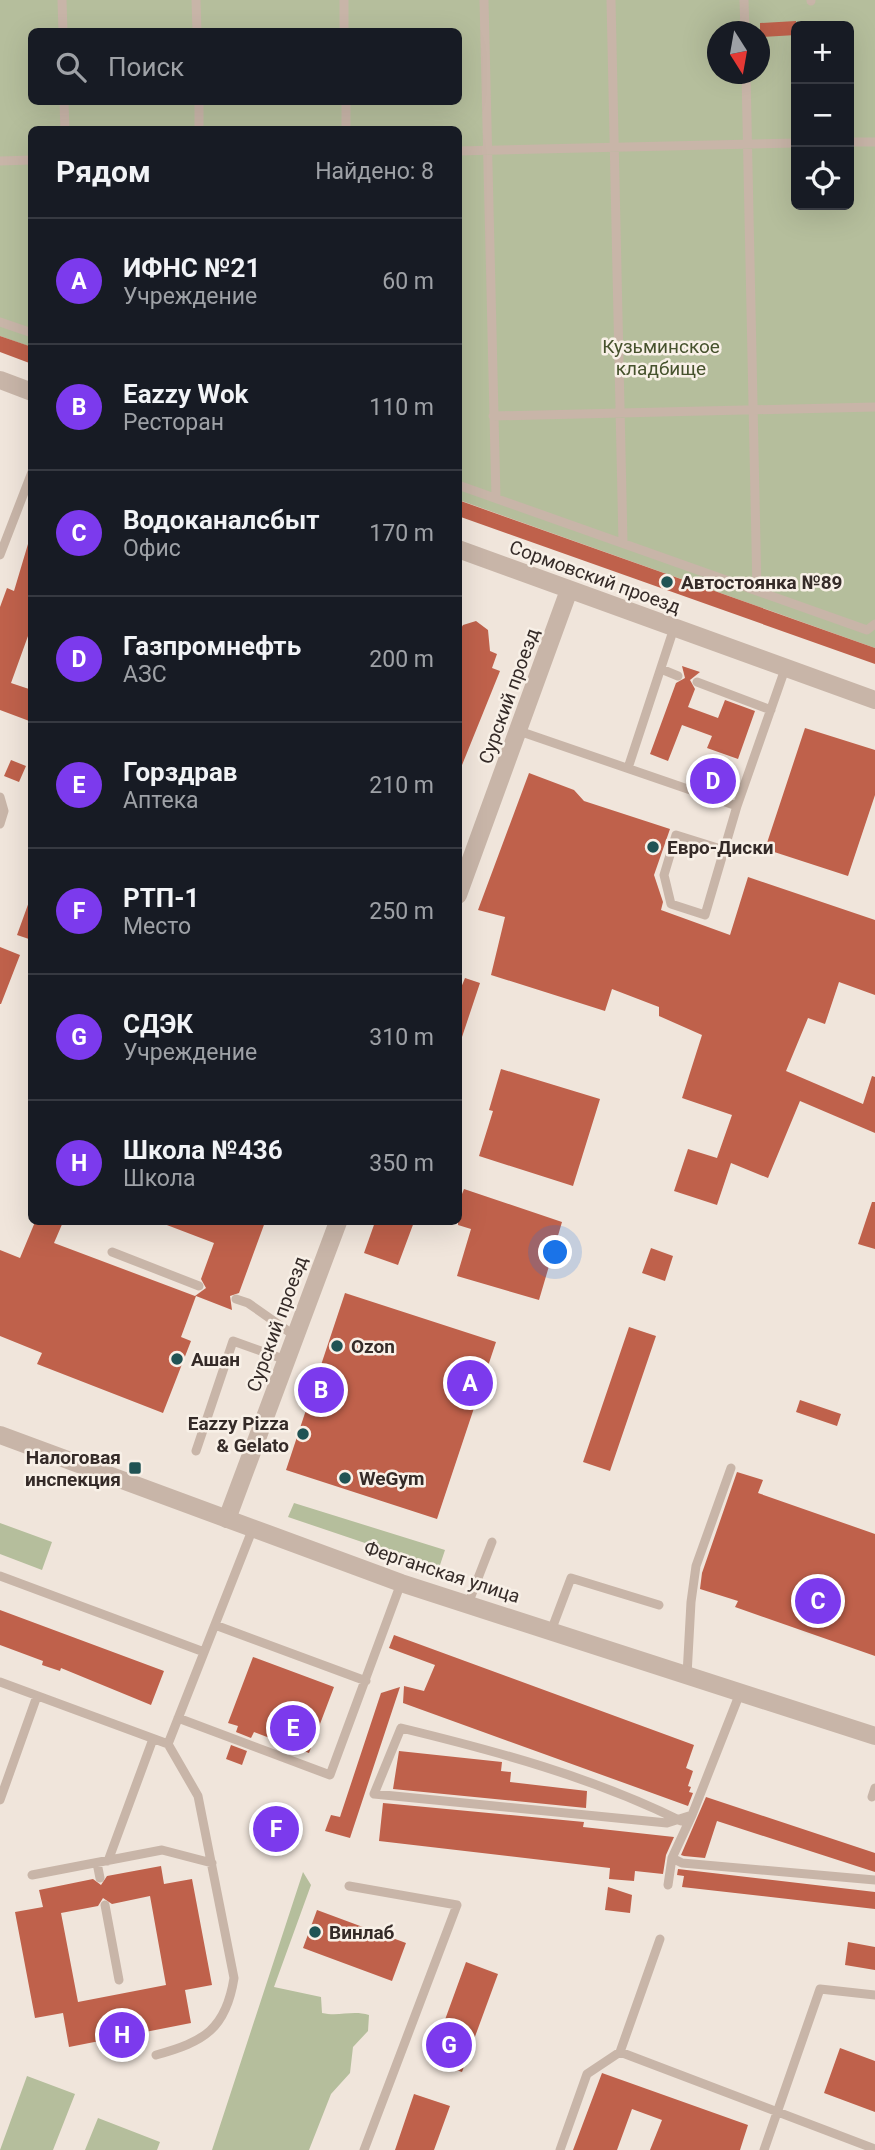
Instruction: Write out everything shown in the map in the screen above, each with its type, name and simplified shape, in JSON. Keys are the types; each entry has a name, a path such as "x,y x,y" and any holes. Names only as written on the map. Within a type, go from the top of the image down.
{"street":[{"path":"0,380 28,390"},
{"name":"Сормовский проезд","path":"462,550 875,700"},
{"name":"Сурский проезд","path":"462,884 520,731 569,590"},
{"name":"Сурский проезд","path":"228,1519 337,1225"},
{"name":"Ферганская улица","path":"0,1436 401,1583 875,1736"}],"lane":[{"path":"62,0 63,28"},
{"path":"196,0 197,28"},
{"path":"344,0 344,28"},
{"path":"484,0 496,498"},
{"path":"611,0 623,543"},
{"path":"744,0 745,21"},
{"path":"746,84 757,591"},
{"path":"64,105 65,126"},
{"path":"198,105 199,126"},
{"path":"346,105 346,126"},
{"path":"854,142 875,142"},
{"path":"462,151 791,143"},
{"path":"0,161 28,160"},
{"path":"0,322 28,332"},
{"path":"493,415 875,407"},
{"path":"0,555 28,482"},
{"path":"462,486 867,630 875,624"},
{"path":"628,768 674,628"},
{"path":"724,850 676,835 664,875 671,904 705,915 737,806 785,669"},
{"path":"661,670 678,676"},
{"path":"697,682 771,710"},
{"path":"520,731 737,806"},
{"path":"0,796 4,811 0,824"},
{"path":"112,1252 199,1286"},
{"path":"236,1299 248,1303 295,1336"},
{"path":"196,1451 233,1341 286,1360"},
{"path":"687,1675 696,1566 731,1468"},
{"path":"168,1744 253,1528"},
{"path":"468,1604 492,1542"},
{"path":"0,1576 204,1652"},
{"path":"551,1631 571,1578 659,1605"},
{"path":"178,1718 330,1775 401,1583"},
{"path":"215,1625 366,1681"},
{"path":"0,1682 168,1744 198,1796 234,1978 230,2003 219,2024 203,2037 185,2047 156,2055"},
{"path":"668,1885 672,1858 692,1815 740,1693"},
{"path":"0,1800 4,1778 37,1696"},
{"path":"681,1821 644,1802 502,1753 401,1728 374,1794 667,1824 681,1821 692,1815"},
{"path":"108,1861 153,1739"},
{"path":"32,1875 162,1850 212,1863"},
{"path":"672,1858 682,1863 875,1880"},
{"path":"97,1863 100,1878"},
{"path":"349,1886 457,1905 363,2150"},
{"path":"105,1905 120,1980"},
{"path":"560,2150 587,2074 620,2052 660,1939"},
{"path":"764,2150 820,1989 875,1995"},
{"path":"620,2052 875,2149"}],"green space":[{"name":"Кузьминское кладбище","path":"0,0 875,0 875,648 462,501 462,126 28,126 28,346 0,336"},
{"path":"294,1503 445,1550 439,1568 288,1517"},
{"path":"0,1523 52,1542 42,1570 0,1554"},
{"path":"303,1872 311,1885 274,1987 321,1997 322,2013 369,2015 368,2031 353,2047 350,2073 331,2094 309,2150 212,2150"},
{"path":"27,2076 75,2094 53,2150 0,2150"},
{"path":"98,2118 160,2142 157,2150 85,2150"}],"building":[{"path":"791,21 791,35 770,36 770,22"},
{"path":"0,336 28,346 28,362 0,352"},
{"name":"Автостоянка №89","path":"462,501 875,648 875,664 462,517"},
{"path":"28,544 28,636 11,683 28,689 28,720 0,710 0,607 7,588 14,591"},
{"path":"476,621 488,630 490,651 497,654 492,668 500,671 462,765 462,627"},
{"path":"682,666 700,672 690,680 695,689 688,707 718,718 725,700 755,711 738,759 707,748 712,736 682,725 668,761 650,754 676,683 685,678"},
{"path":"805,728 875,750 875,795 848,876 765,849"},
{"path":"11,760 26,766 19,782 4,776"},
{"path":"529,773 574,790 584,801 670,829 654,875 663,902 661,910 730,935 748,877 875,920 875,995 839,982 825,1024 808,1018 786,1071 863,1104 872,1076 875,1077 875,1133 800,1101 768,1178 731,1163 717,1205 674,1191 688,1149 717,1158 732,1115 682,1098 702,1035 659,1016 659,1007 612,989 605,1011 491,975 505,917 478,910"},
{"path":"28,905 28,939 17,935"},
{"path":"0,947 20,955 1,1004 0,1004"},
{"path":"465,978 480,983 462,1037 462,985"},
{"path":"501,1069 600,1099 573,1186 479,1156 493,1111 489,1110"},
{"path":"464,1189 562,1222 539,1300 457,1276 471,1229 458,1225 462,1225"},
{"path":"872,1202 875,1202 875,1249 858,1244"},
{"path":"34,1225 62,1225 54,1243 195,1296 206,1288 201,1279 214,1243 167,1225 264,1225 239,1293 230,1296 232,1310 196,1296 181,1337 191,1341 163,1413 37,1364 42,1353 0,1336 0,1250 20,1258"},
{"path":"374,1225 413,1225 398,1265 364,1253"},
{"path":"651,1248 673,1256 665,1281 642,1273"},
{"path":"345,1293 496,1342 437,1519 286,1470"},
{"path":"629,1327 656,1336 610,1471 583,1462"},
{"path":"800,1400 841,1414 837,1426 796,1412"},
{"path":"737,1472 763,1480 758,1493 875,1534 875,1656 735,1607 738,1601 700,1589 702,1573"},
{"path":"0,1610 164,1671 151,1705 61,1668 60,1671 42,1665 43,1661 0,1645"},
{"path":"394,1635 694,1745 686,1768 693,1771 688,1786 691,1787 689,1792 693,1793 688,1806 403,1703 404,1686 424,1691 435,1665 389,1648"},
{"path":"253,1657 334,1687 309,1753 254,1732 251,1738 236,1732 238,1726 228,1723"},
{"path":"400,1687 350,1838 325,1831 331,1815 340,1817 381,1693"},
{"path":"231,1745 247,1751 242,1765 226,1759"},
{"path":"399,1751 502,1762 501,1771 511,1772 510,1782 587,1791 586,1808 393,1789"},
{"path":"706,1797 875,1853 875,1872 717,1821 705,1858 681,1855"},
{"path":"383,1803 584,1822 583,1827 674,1837 666,1855 663,1874 635,1871 634,1881 609,1879 610,1868 379,1841"},
{"path":"272,1805 296,1815 281,1853 257,1844"},
{"path":"161,1866 164,1884 192,1879 212,1985 185,1990 191,2023 69,2047 63,2013 35,2018 15,1912 43,1907 39,1890 93,1879 101,1885 107,1876","holes":["150,1896 166,1985 78,2002 61,1913 98,1906 103,1898 112,1904"]},
{"path":"678,1869 875,1892 875,1909 682,1887 684,1876 677,1875"},
{"path":"608,1887 632,1895 630,1913 605,1910"},
{"path":"317,1910 406,1943 392,1981 303,1948"},
{"path":"848,1942 875,1947 875,1970 845,1965"},
{"path":"466,1962 498,1974 462,2072 430,2061"},
{"path":"840,2048 875,2061 875,2112 824,2093"},
{"path":"602,2073 748,2125 740,2150 650,2150 662,2120 632,2109 617,2150 573,2150"},
{"path":"414,2094 450,2106 434,2150 395,2150"}],"place":[{"name":"Автостоянка №89","path":"667,582"},
{"name":"Газпромнефть","path":"713,781"},
{"name":"Евро-Диски","path":"653,847"},
{"name":"Ozon","path":"337,1346"},
{"name":"Ашан","path":"177,1359"},
{"name":"ИФНС №21","path":"470,1383"},
{"name":"Eazzy Wok","path":"321,1390"},
{"name":"Eazzy Pizza & Gelato","path":"303,1434"},
{"name":"Налоговая инспекция","path":"135,1468"},
{"name":"WeGym","path":"345,1478"},
{"name":"Водоканалсбыт","path":"818,1601"},
{"name":"Горздрав","path":"293,1728"},
{"name":"РТП-1","path":"276,1829"},
{"name":"Винлаб","path":"315,1932"},
{"name":"Школа №436","path":"122,2035"},
{"name":"СДЭК","path":"449,2045"}]}
